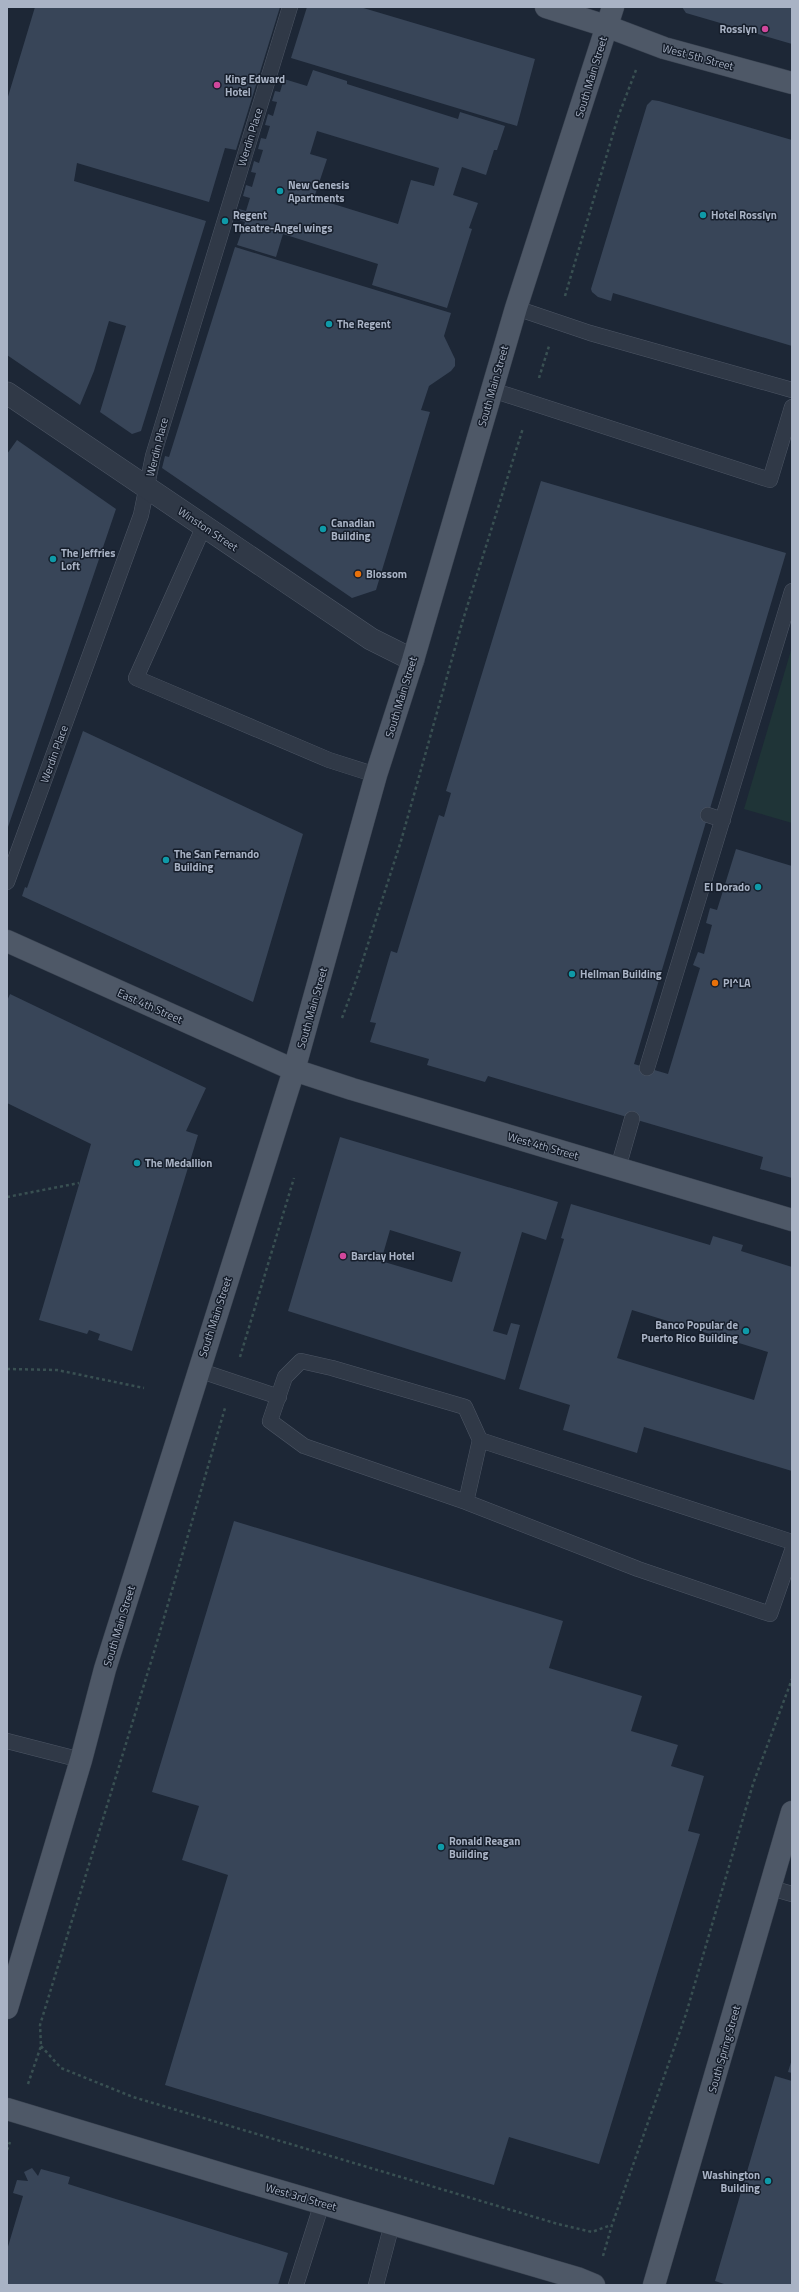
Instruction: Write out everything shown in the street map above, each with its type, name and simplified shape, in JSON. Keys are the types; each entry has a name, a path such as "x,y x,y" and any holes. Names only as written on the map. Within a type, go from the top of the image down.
{"main road":[{"name":"West 5th Street","path":"546,7 610,17 664,48 792,83"},
{"name":"South Main Street","path":"7,2008 82,1760 105,1669 198,1370 294,1070 376,775 413,660 516,308 610,17"},
{"name":"East 4th Street","path":"7,941 294,1070"},
{"name":"West 4th Street","path":"294,1070 352,1090 792,1220"},
{"name":"South Spring Street","path":"654,2285 792,1812"},
{"name":"West 3rd Street","path":"7,2109 577,2278 594,2285"}],"street":[{"name":"Winston Street","path":"7,393 370,639 413,660"}],"lane":[{"name":"Werdin Place","path":"7,882 141,515 153,456 290,7"},
{"path":"516,308 557,322 792,390"},
{"path":"492,390 770,480 792,407"},
{"path":"204,526 136,678 329,760 376,775"},
{"path":"647,1068 792,591"},
{"path":"708,815 723,820"},
{"path":"618,1168 632,1119"},
{"path":"466,1502 480,1440 465,1407 332,1368 301,1361 285,1377 270,1421 304,1446 466,1502 638,1569 770,1614 792,1550"},
{"path":"198,1370 278,1397"},
{"path":"480,1440 792,1542"},
{"path":"7,1741 82,1760"},
{"path":"771,1888 792,1894"},
{"path":"296,2285 322,2203"},
{"path":"376,2285 392,2224"}],"path":[{"path":"341,1022 401,841 462,624 557,322 618,117 630,82"},
{"path":"294,1176 154,1652 40,2025 41,2046 61,2068 133,2097 558,2224 592,2232 612,2225 686,2014 753,1784 792,1679"},
{"path":"7,1197 79,1183"},
{"path":"7,1369 57,1370 144,1388"}],"green space":[{"path":"792,647 792,823 744,809"}],"building":[{"path":"35,7 280,7 236,150 225,148 209,202 77,163 74,181 206,221 141,431 132,434 100,412 126,326 109,321 94,371 80,405 7,355 7,100"},
{"path":"307,7 360,7 535,59 517,126 291,58"},
{"name":"Rosslyn","path":"682,7 792,7 792,44 686,13"},
{"name":"New Genesis Apartments","path":"313,70 347,81 347,84 458,119 460,112 505,126 497,150 494,150 486,175 462,167 453,195 478,203 469,228 472,229 447,308 372,285 378,264 283,234 276,257 237,245 245,222 236,219 239,209 246,211 250,198 243,196 246,185 252,187 256,173 251,172 254,161 259,163 263,150 258,149 261,138 266,139 270,126 265,125 268,114 273,116 277,102 272,101 275,91 280,92 284,79 307,86","holes":["317,131 439,168 434,186 411,180 398,224 314,198 327,159 310,154"]},
{"name":"Hotel Rosslyn","path":"652,100 792,140 792,346 613,293 611,301 598,297 592,292 591,289 647,105"},
{"name":"Canadian Building","path":"235,247 451,313 444,336 455,359 455,366 451,371 429,386 421,410 430,412 376,590 352,598 162,468 165,456 169,457"},
{"name":"The Jeffries Loft","path":"17,440 116,509 7,830 7,454"},
{"path":"541,481 786,553 634,1064 668,1074 700,968 693,965 698,952 704,954 712,925 706,923 710,908 717,910 736,849 792,866 792,1178 760,1169 763,1157 488,1076 485,1082 427,1065 429,1059 370,1042 376,1023 370,1022 391,951 397,953 439,815 444,817 451,793 446,791"},
{"name":"The San Fernando Building","path":"83,731 303,834 253,1002 22,896 25,887 27,888"},
{"name":"The Medallion","path":"10,994 206,1088 186,1131 198,1135 132,1351 98,1340 100,1334 89,1330 87,1334 39,1320 91,1144 7,1103 7,1001"},
{"name":"Barclay Hotel","path":"340,1137 558,1202 546,1240 522,1232 493,1331 507,1335 511,1323 520,1325 505,1380 288,1311","holes":["390,1230 461,1252 452,1282 381,1261"]},
{"name":"Banco Popular de Puerto Rico Building","path":"571,1204 710,1245 713,1236 743,1245 741,1251 792,1267 792,1471 644,1427 637,1453 563,1430 570,1405 519,1389 564,1239 561,1238","holes":["632,1310 768,1352 754,1400 617,1358"]},
{"name":"Ronald Reagan Building","path":"234,1521 563,1621 549,1668 642,1696 631,1731 678,1745 671,1766 704,1776 688,1831 700,1834 599,2164 509,2137 494,2185 165,2085 228,1875 182,1860 199,1806 152,1792"},
{"path":"792,2059 792,2073 788,2072"},
{"name":"Washington Building","path":"775,2076 792,2081 792,2285 727,2285 715,2281"},
{"path":"32,2168 38,2176 41,2169 70,2177 68,2184 288,2253 278,2285 7,2285 7,2250 23,2196 13,2193 17,2180 28,2181 24,2172"}],"place":[{"name":"Rosslyn","path":"765,29"},
{"name":"King Edward Hotel","path":"217,85"},
{"name":"New Genesis Apartments","path":"280,191"},
{"name":"Hotel Rosslyn","path":"703,215"},
{"name":"Regent Theatre-Angel wings","path":"225,221"},
{"name":"The Regent","path":"329,324"},
{"name":"Canadian Building","path":"323,529"},
{"name":"The Jeffries Loft","path":"53,559"},
{"name":"Blossom","path":"358,574"},
{"name":"The San Fernando Building","path":"166,860"},
{"name":"El Dorado","path":"758,887"},
{"name":"Hellman Building","path":"572,974"},
{"name":"PI^LA","path":"715,983"},
{"name":"The Medallion","path":"137,1163"},
{"name":"Barclay Hotel","path":"343,1256"},
{"name":"Banco Popular de Puerto Rico Building","path":"746,1331"},
{"name":"Ronald Reagan Building","path":"441,1847"},
{"name":"Washington Building","path":"768,2181"}]}
